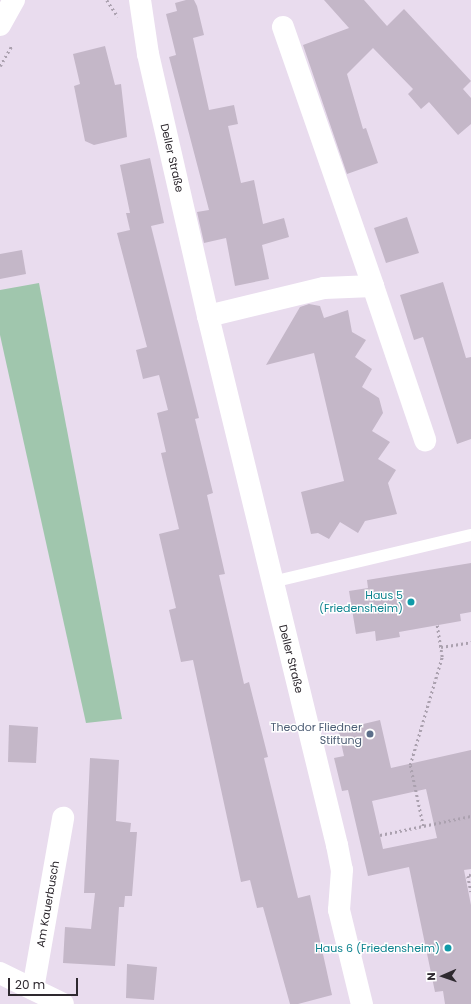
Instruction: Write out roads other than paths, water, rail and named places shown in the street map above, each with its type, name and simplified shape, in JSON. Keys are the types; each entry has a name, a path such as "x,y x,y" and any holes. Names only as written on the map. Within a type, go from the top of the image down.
{"street":[{"path":"0,25 14,0"},
{"name":"Deller Straße","path":"140,0 148,54 208,316 337,845 342,870 339,910 362,1004"},
{"path":"283,28 425,440"},
{"path":"208,316 324,288 373,286"},
{"name":"Am Kauerbusch","path":"33,989 63,818"},
{"path":"0,972 63,1004"}],"lane":[{"path":"272,582 471,534"}],"place":[{"name":"Haus 5 (Friedensheim)","path":"411,602"},
{"name":"Theodor Fliedner Stiftung","path":"370,734"},
{"name":"Haus 6 (Friedensheim)","path":"448,948"}]}
